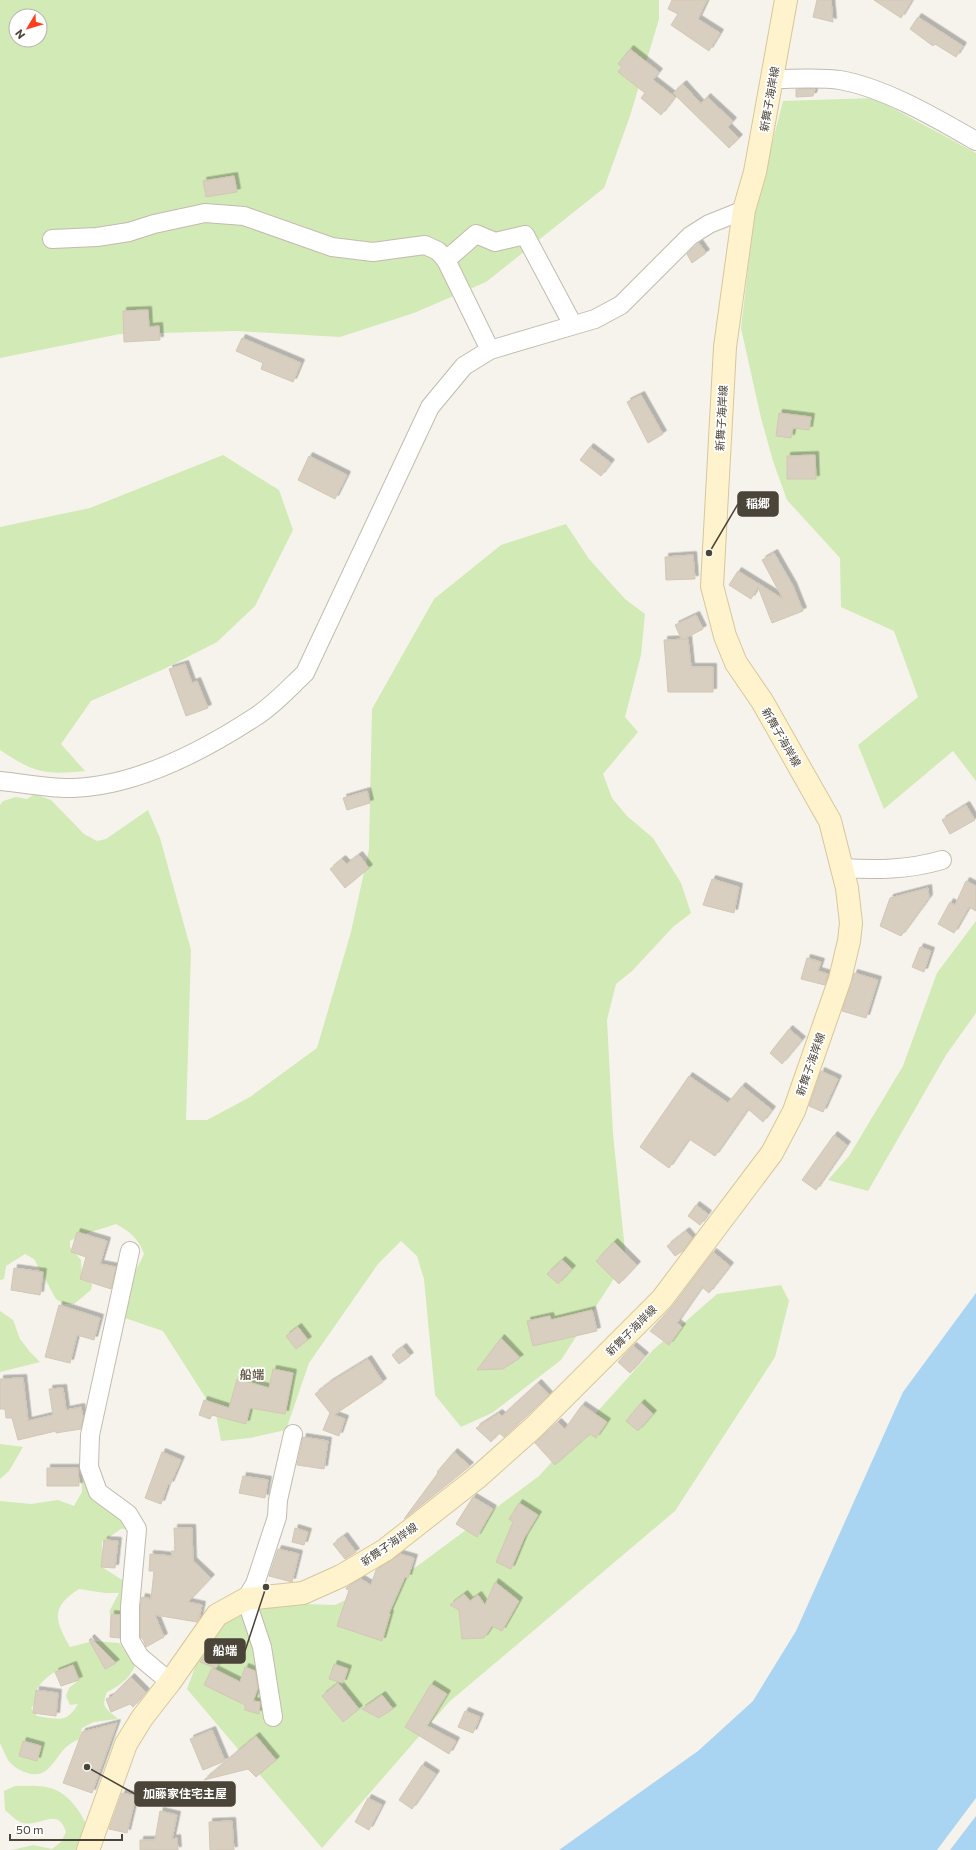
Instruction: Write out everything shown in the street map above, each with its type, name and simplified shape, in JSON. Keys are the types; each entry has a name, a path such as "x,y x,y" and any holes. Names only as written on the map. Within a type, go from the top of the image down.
{"main road":[{"name":"新舞子海岸線","path":"88,1850 126,1744 142,1718 170,1682 217,1615 246,1600 303,1593 341,1576 385,1550 478,1477 534,1427 662,1299 772,1153 794,1111 840,979 849,941 851,923 847,888 830,820 762,702 736,664 725,636 712,586 725,347 744,210 755,172 773,79 786,0"}],"street":[{"path":"773,79 839,80 886,94 941,120 976,141"},
{"path":"0,780 71,789 103,786 141,775 181,758 219,739 256,717 284,694 305,673 402,470 430,407 464,366 490,350 595,319 621,305 690,236 709,224 744,210"},
{"path":"52,239 97,237 129,232 154,224 205,213 244,216 332,248 373,252 425,245 438,251 446,260 490,350"},
{"path":"446,260 476,234 495,242 525,235 573,325"},
{"path":"842,868 877,870 919,867 942,860"},
{"path":"130,1251 90,1435 89,1467 98,1492 128,1514 137,1529 130,1607 130,1640 140,1657 170,1682"},
{"path":"273,1717 262,1647 246,1600 255,1584 277,1517 278,1500 293,1434"}],"green space":[{"path":"0,0 659,0 659,19 630,116 604,188 486,282 414,313 340,337 236,331 120,334 0,358"},
{"path":"874,98 976,153 976,781 953,751 884,809 858,745 918,697 894,631 841,607 840,558 787,500 773,461 761,418 741,328 755,210 783,101"},
{"path":"223,455 279,490 293,530 255,606 217,642 164,669 91,701 61,744 85,771 59,773 40,771 22,764 0,750 0,527 90,508"},
{"path":"566,524 589,559 625,599 645,614 641,655 625,717 638,732 603,774 612,798 627,816 653,838 681,883 691,913 673,927 632,971 616,984 607,1020 613,1134 626,1260 561,1360 492,1413 461,1427 435,1395 424,1279 417,1256 401,1241 378,1264 309,1363 286,1430 250,1438 221,1441 216,1414 163,1331 119,1316 134,1274 144,1254 133,1236 125,1230 116,1224 86,1233 70,1241 70,1247 81,1260 82,1276 92,1284 91,1290 74,1304 64,1304 56,1299 34,1259 25,1254 6,1266 4,1279 0,1280 0,805 3,801 16,797 27,799 35,794 51,800 84,834 97,841 106,839 148,810 160,838 191,950 186,1120 207,1120 250,1097 317,1048 351,932 369,849 372,709 434,599 501,545"},
{"path":"976,921 976,1013 946,1055 868,1191 828,1180 849,1156 903,1066 937,973"},
{"path":"781,1285 789,1301 775,1357 675,1511 449,1702 322,1848 187,1689 208,1632 245,1602 335,1605 416,1567 539,1476 653,1350 717,1294"},
{"path":"0,1311 13,1320 20,1339 40,1362 0,1372"},
{"path":"0,1444 23,1447 9,1471 0,1479"},
{"path":"81,1462 98,1479 130,1528 121,1529 102,1542 102,1567 130,1585 125,1615 111,1614 109,1612 119,1593 105,1593 79,1589 63,1602 59,1608 58,1615 61,1630 70,1647 93,1641 119,1643 131,1658 135,1666 127,1678 115,1688 107,1692 105,1698 104,1702 106,1708 118,1719 94,1722 82,1728 79,1739 64,1749 48,1769 38,1774 27,1773 16,1768 8,1760 0,1743 0,1501 31,1504 58,1500 74,1506 82,1492","holes":["73,1665 79,1680 69,1688 66,1696 70,1705 78,1704 70,1715 61,1719 37,1716 31,1708 36,1702 36,1690 44,1680 56,1671"]},
{"path":"15,1786 46,1787 63,1794 69,1799 83,1817 89,1831 82,1850 12,1850 33,1845 52,1849 61,1842 66,1832 63,1824 54,1819 30,1823 23,1823 16,1820 5,1810 4,1791"}],"water":[{"path":"976,1293 976,1850 559,1850 698,1751 753,1701 796,1631 903,1392"}],"pier":[{"path":"976,1798 976,1816 950,1850 937,1850"}],"building":[{"path":"672,0 707,0 698,19 720,33 709,51 671,25 678,14 668,9"},
{"path":"817,0 831,0 833,22 813,17"},
{"path":"874,0 912,0 901,18"},
{"path":"918,17 963,46 956,57 935,44 933,46 910,29"},
{"path":"630,49 659,72 653,80 675,97 661,115 641,98 645,93 618,72 622,67 618,64"},
{"path":"683,84 701,104 707,97 733,121 728,127 739,138 729,148 673,93"},
{"path":"796,89 815,89 813,96 796,97"},
{"path":"234,176 237,192 206,197 203,181"},
{"path":"699,243 706,253 692,263 687,254"},
{"path":"148,310 149,327 159,326 160,340 124,342 123,311"},
{"path":"242,338 301,363 293,382 261,369 263,363 236,351"},
{"path":"641,395 663,434 648,443 627,402"},
{"path":"779,413 811,417 809,430 793,428 791,438 776,436"},
{"path":"590,447 611,463 601,476 580,460"},
{"path":"815,455 816,479 787,479 787,456"},
{"path":"309,456 347,475 335,499 298,480"},
{"path":"774,553 793,586 803,611 772,623 758,587 751,599 729,585 738,571 783,599 762,560"},
{"path":"693,555 695,579 666,580 665,557"},
{"path":"696,615 703,629 682,640 675,625"},
{"path":"688,639 691,667 713,667 713,692 668,692 664,640"},
{"path":"185,664 192,683 197,681 208,708 186,716 169,669"},
{"path":"367,791 370,803 347,810 343,798"},
{"path":"966,805 975,820 950,834 942,820"},
{"path":"359,855 369,868 345,888 330,869 342,859 347,864"},
{"path":"712,879 739,887 734,913 703,905"},
{"path":"966,881 976,886 976,911 969,907 954,933 938,924 950,902 955,905"},
{"path":"928,888 929,898 901,936 880,926 890,898"},
{"path":"920,947 931,951 924,972 912,967"},
{"path":"807,958 821,962 818,971 828,974 825,985 801,979"},
{"path":"854,973 878,980 866,1018 842,1011"},
{"path":"789,1029 802,1040 782,1064 770,1053"},
{"path":"821,1071 838,1079 823,1112 809,1106"},
{"path":"689,1076 728,1103 742,1086 772,1110 763,1122 748,1109 715,1156 689,1139 669,1168 640,1147"},
{"path":"834,1135 847,1145 816,1190 802,1180"},
{"path":"696,1205 708,1214 700,1225 688,1216"},
{"path":"686,1231 692,1238 684,1250 675,1256 667,1246"},
{"path":"77,1232 107,1241 100,1264 116,1267 111,1289 80,1279 86,1257 71,1252"},
{"path":"614,1242 637,1265 619,1284 596,1261"},
{"path":"713,1252 730,1266 709,1293 702,1287 677,1323 682,1327 669,1345 650,1331 672,1307"},
{"path":"562,1260 572,1269 558,1284 547,1274"},
{"path":"14,1268 43,1272 40,1295 11,1290"},
{"path":"59,1305 100,1318 94,1340 77,1335 70,1363 45,1357"},
{"path":"592,1310 597,1331 533,1346 527,1321 550,1316 551,1320"},
{"path":"298,1327 308,1340 296,1349 286,1336"},
{"path":"501,1338 520,1358 503,1369 477,1370"},
{"path":"633,1346 645,1356 630,1373 618,1362"},
{"path":"403,1347 410,1356 399,1364 392,1355"},
{"path":"368,1359 383,1382 334,1415 345,1419 339,1436 323,1430 330,1413 315,1394 329,1383"},
{"path":"273,1369 293,1373 285,1414 250,1408 246,1424 212,1415 210,1419 199,1415 204,1400 229,1408 237,1379 269,1388"},
{"path":"23,1378 28,1421 53,1415 49,1389 63,1388 66,1410 81,1407 83,1417 81,1429 56,1433 56,1431 18,1440 12,1418 6,1418 5,1409 0,1409 0,1379"},
{"path":"538,1383 549,1395 504,1437 499,1433 491,1442 476,1428 499,1413 502,1416"},
{"path":"641,1403 653,1414 638,1431 626,1421"},
{"path":"582,1405 607,1422 596,1438 590,1434 555,1465 535,1443 558,1422 565,1429"},
{"path":"303,1437 328,1441 324,1469 297,1465"},
{"path":"162,1452 181,1460 170,1485 168,1484 161,1504 145,1498"},
{"path":"454,1452 470,1466 404,1519 438,1473 437,1472"},
{"path":"47,1468 78,1468 79,1486 47,1486"},
{"path":"243,1476 268,1480 265,1498 239,1493"},
{"path":"473,1497 493,1509 477,1537 456,1524"},
{"path":"519,1503 538,1515 524,1538 511,1569 496,1562 513,1522 509,1519"},
{"path":"174,1528 192,1528 193,1561 211,1578 188,1602 202,1605 197,1622 155,1615 164,1637 146,1647 143,1639 140,1637 140,1607 142,1597 151,1599 154,1571 149,1571 150,1554 172,1556 171,1551 175,1551"},
{"path":"295,1528 308,1532 304,1545 292,1542"},
{"path":"344,1536 356,1552 345,1559 333,1544"},
{"path":"104,1540 118,1541 115,1568 101,1567"},
{"path":"278,1549 299,1554 292,1582 269,1576"},
{"path":"400,1554 414,1558 408,1578 405,1577 389,1613 390,1614 382,1641 337,1626 349,1590 346,1589 347,1587 361,1579 371,1585 376,1570"},
{"path":"495,1582 519,1601 502,1631 492,1626 484,1638 462,1639 459,1610 450,1605 464,1594 470,1601 478,1595 485,1605"},
{"path":"111,1614 120,1615 120,1638 110,1637"},
{"path":"91,1638 116,1663 105,1669 89,1640"},
{"path":"207,1652 221,1657 216,1668 200,1662"},
{"path":"334,1664 348,1669 343,1683 329,1679"},
{"path":"73,1665 79,1680 61,1686 55,1672"},
{"path":"245,1667 255,1671 258,1688 253,1701 260,1702 259,1714 245,1710 245,1705 204,1685 212,1668 240,1682"},
{"path":"131,1677 146,1692 133,1707 130,1704 111,1712 106,1699 111,1697"},
{"path":"338,1683 359,1709 343,1722 322,1696"},
{"path":"431,1684 447,1694 427,1726 456,1741 449,1754 405,1727"},
{"path":"36,1690 58,1693 56,1716 33,1713"},
{"path":"382,1695 393,1709 379,1718 362,1709"},
{"path":"465,1711 480,1717 473,1733 458,1727"},
{"path":"117,1723 92,1793 63,1783 82,1732"},
{"path":"212,1730 225,1761 203,1770 190,1739"},
{"path":"256,1736 276,1760 256,1777 248,1769 204,1780"},
{"path":"23,1741 41,1746 37,1761 19,1756"},
{"path":"422,1765 436,1774 412,1809 399,1800"},
{"path":"122,1793 136,1796 127,1833 109,1829"},
{"path":"368,1798 382,1805 369,1830 355,1822"},
{"path":"160,1811 177,1815 172,1839 177,1838 178,1850 140,1850 140,1840 155,1840"},
{"path":"232,1821 234,1850 210,1850 209,1822"}],"place":[{"name":"稲郷","path":"709,553"},
{"name":"船端","path":"266,1587"},
{"name":"加藤家住宅主屋","path":"87,1767"}],"district":[{"name":"船端","path":"252,1374"}]}
